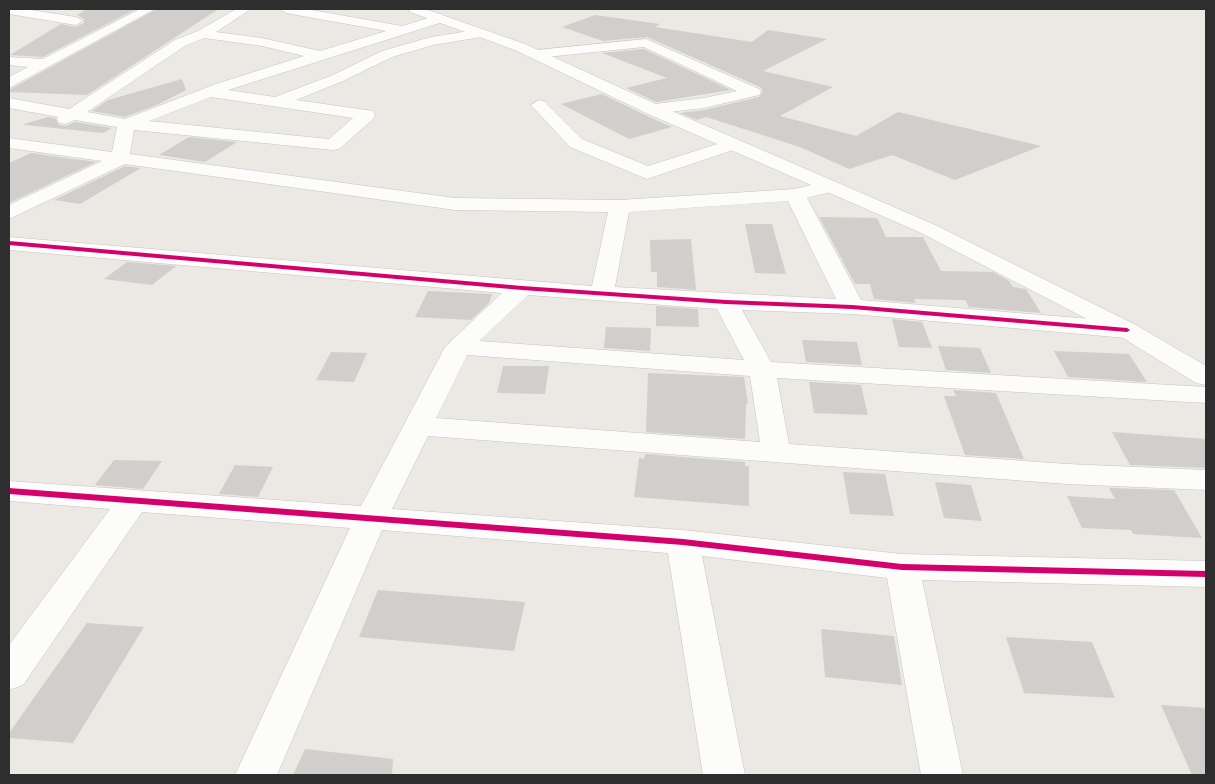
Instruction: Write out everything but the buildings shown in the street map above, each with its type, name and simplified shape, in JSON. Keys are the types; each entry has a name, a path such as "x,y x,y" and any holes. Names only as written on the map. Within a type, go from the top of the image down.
{"street":[{"path":"9,83 150,9"},
{"path":"11,145 73,114 180,43 203,34 244,9"},
{"path":"286,9 408,30"},
{"path":"414,9 537,54 652,109 827,187 926,228 1127,330 1206,377"},
{"path":"9,10 76,21"},
{"path":"126,124 209,92 441,18"},
{"path":"218,133 276,102 338,78 387,54 431,42 482,33"},
{"path":"203,34 262,42 322,56"},
{"path":"537,54 646,43 753,92 704,103 652,109"},
{"path":"9,61 45,64"},
{"path":"9,103 126,124 333,145 368,115 209,92"},
{"path":"539,104 576,143 647,173 733,144"},
{"path":"120,160 126,124"},
{"path":"11,145 455,204 620,206 795,196 827,187"},
{"path":"9,213 120,160"},
{"path":"795,196 852,307"},
{"path":"602,292 620,206"},
{"path":"9,243 522,288 726,302 852,307 1127,330"},
{"path":"256,775 371,518 458,347 522,288"},
{"path":"726,302 762,369 776,452"},
{"path":"458,347 762,369 1206,395"},
{"path":"418,426 1067,474 1206,480"},
{"path":"9,491 683,542 902,567 1206,574"},
{"path":"9,674 134,500"},
{"path":"683,542 724,775"},
{"path":"902,567 942,775"}],"cycle path":[{"path":"9,243 522,288 726,302 852,307 1127,330"},
{"path":"9,491 683,542 902,567 1206,574"}]}
